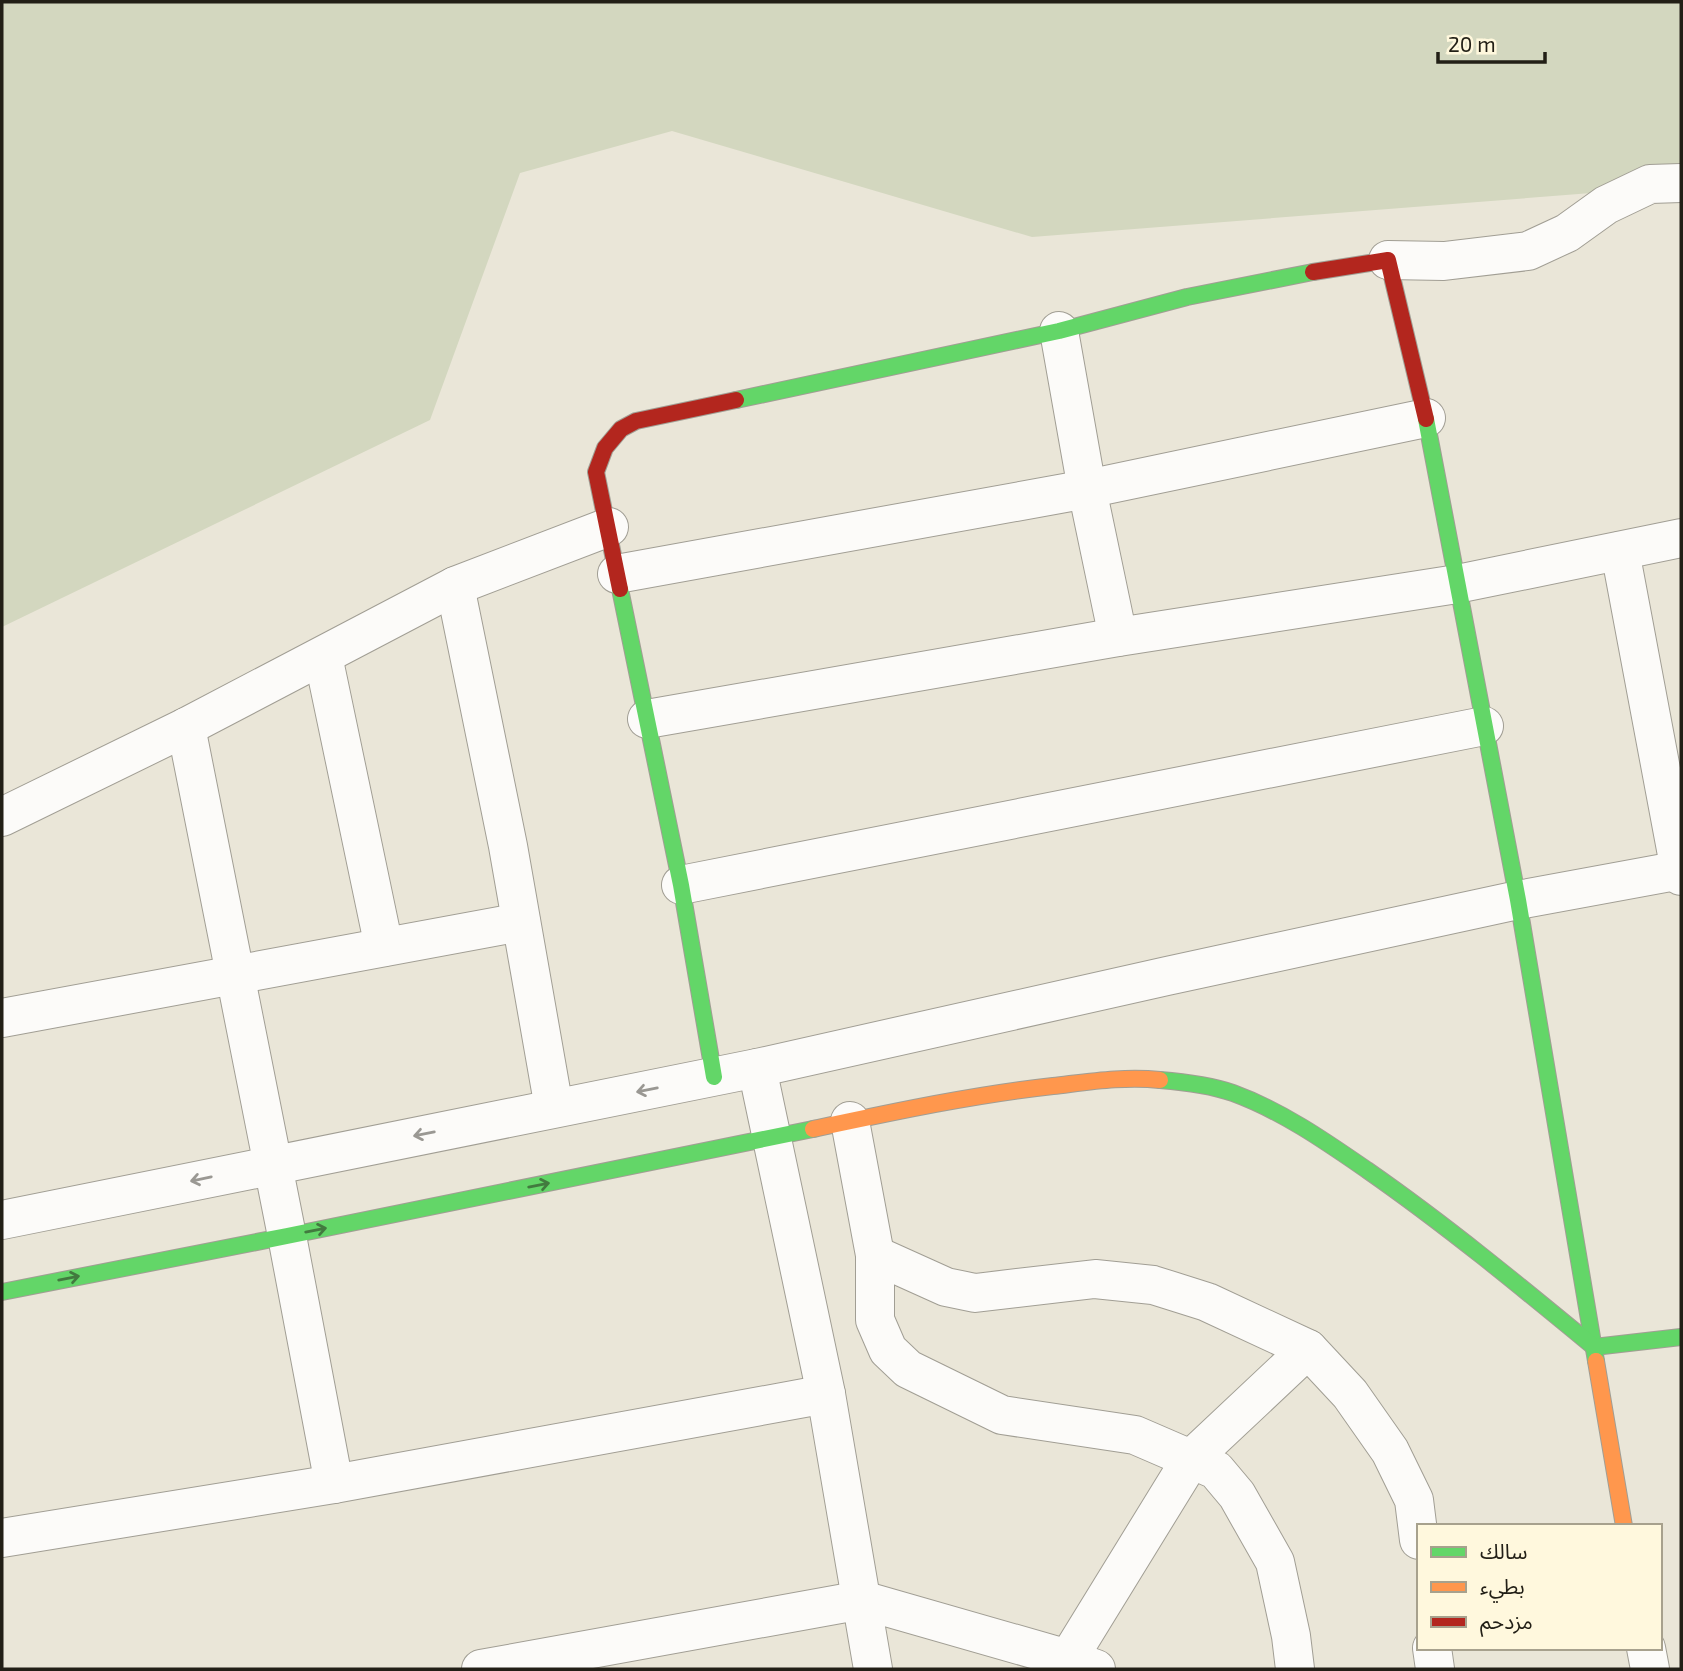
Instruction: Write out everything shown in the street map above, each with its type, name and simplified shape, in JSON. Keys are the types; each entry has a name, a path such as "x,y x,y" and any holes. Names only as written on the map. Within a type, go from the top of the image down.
{"street":[{"path":"714,1076 681,885 596,472 604,446 614,434 625,425 650,418 1059,331 1186,297 1388,260 1444,261 1528,251 1567,233 1606,205 1650,184 1681,183"},
{"path":"1388,260 1426,418 1518,900 1624,1524"},
{"path":"1059,331 1087,489 1118,638"},
{"path":"617,574 1087,489 1426,418"},
{"path":"2,817 186,727 455,586 609,527"},
{"path":"647,719 1457,583 1681,538"},
{"path":"2,1220 757,1068 1167,975 1518,900 1681,872 1620,551"},
{"path":"455,586 508,846 554,1108"},
{"path":"323,656 384,947"},
{"path":"681,885 1484,726"},
{"path":"186,727 334,1484"},
{"path":"2,1018 521,922"},
{"path":"757,1068 826,1394 873,1669"},
{"path":"2,1292 953,1100 1114,1079 1150,1079 1188,1083 1233,1093 1280,1115 1332,1146 1401,1193 1480,1253 1594,1347 1681,1338"},
{"path":"850,1121 875,1255 876,1320 888,1350 908,1369 1002,1416 1135,1435 1216,1470 1237,1495 1275,1562 1296,1669"},
{"path":"875,1255 946,1287 975,1293 1095,1279 1153,1285 1208,1302 1308,1349 1350,1394 1390,1451 1414,1500 1417,1524"},
{"path":"481,1669 643,1655 862,1600 1082,1664 1191,1459 1308,1349"},
{"path":"2,1538 334,1484 826,1394"},
{"path":"1433,1650 1435,1669"},
{"path":"1646,1650 1650,1669"}],"green space":[{"path":"2,2 1681,2 1681,186 1032,237 672,131 520,173 430,420 2,627"}],"traffic: fast":[{"path":"736,400 1059,331 1187,297 1313,272"},
{"path":"1426,419 1518,900 1596,1361"},
{"path":"620,589 681,885 714,1077"},
{"path":"1160,1080 1197,1084 1233,1093 1303,1127 1425,1212 1594,1347 1681,1337"},
{"path":"2,1292 813,1129"}],"traffic: slow":[{"path":"813,1129 993,1094 1106,1080 1160,1080"},
{"path":"1596,1361 1624,1524"}],"traffic: jam":[{"path":"1313,272 1388,260 1426,419"},
{"path":"620,589 596,472 605,448 621,429 636,421 736,400"}]}
